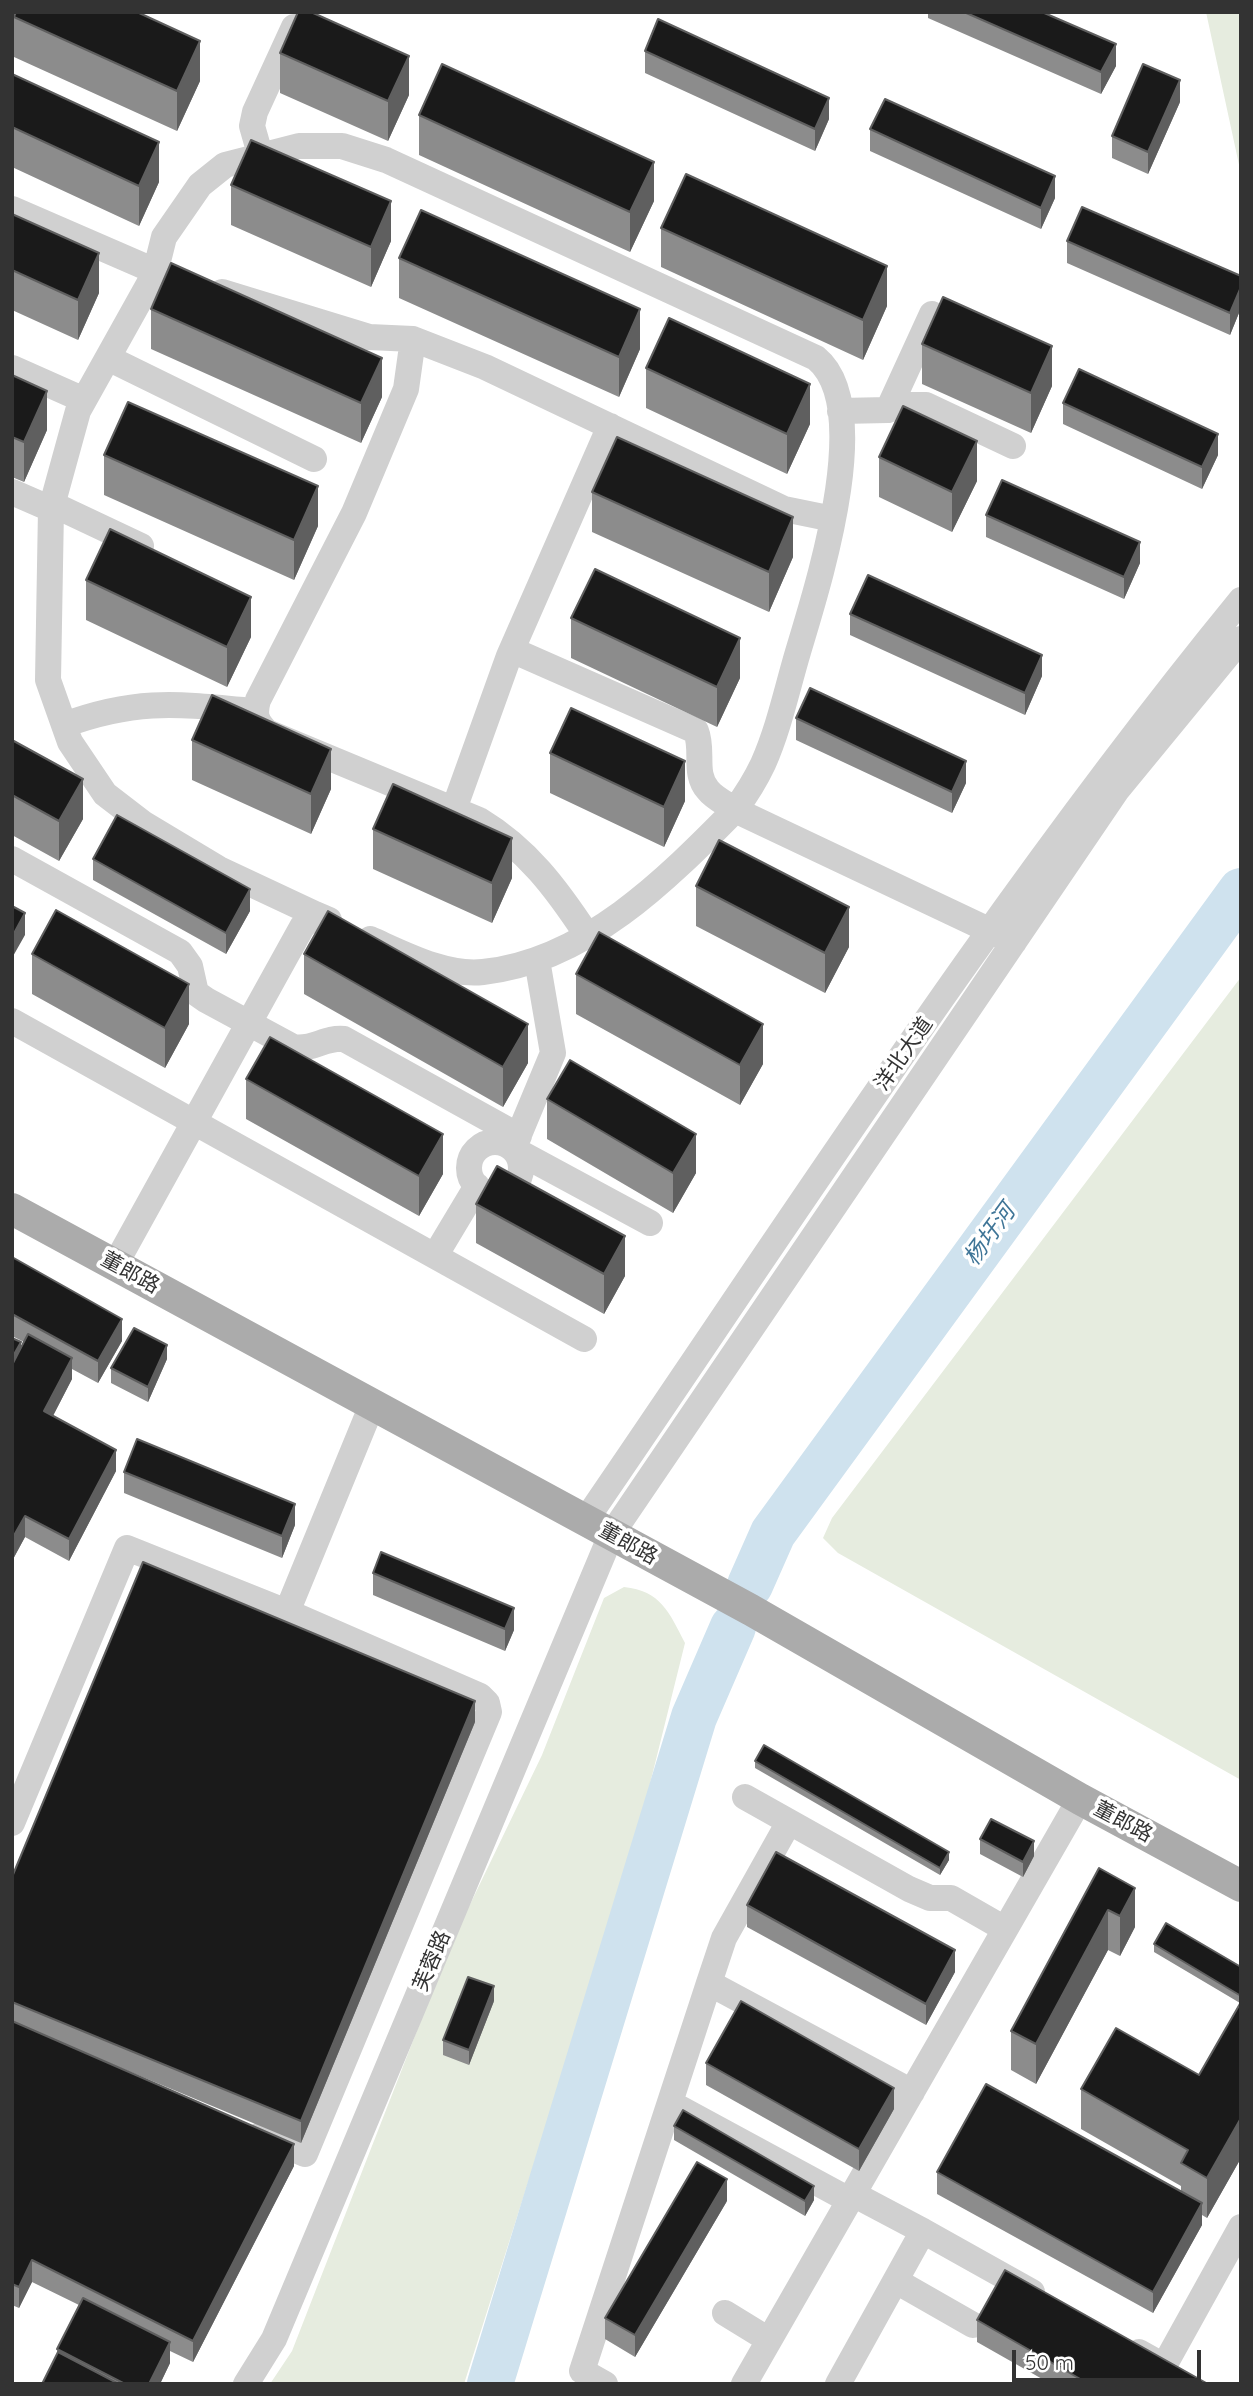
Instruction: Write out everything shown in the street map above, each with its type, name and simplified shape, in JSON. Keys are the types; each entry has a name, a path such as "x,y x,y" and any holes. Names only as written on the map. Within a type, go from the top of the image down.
{"main road":[{"name":"董郎路","path":"12,1209 751,1610 1080,1799 1241,1886"}],"street":[{"path":"260,154 252,126 255,112 294,27"},
{"path":"299,146 342,146 386,160 816,358 827,368 840,411 841,459 830,542 774,736 752,787 736,810 662,884 587,935 537,960 481,973 439,967 219,869 144,824 105,794 70,742 48,680 52,507 65,450 84,400 155,273 164,237 200,185 225,165 260,154 299,146"},
{"path":"12,209 155,273 286,309 369,337 413,339 485,367 784,509 833,519"},
{"path":"888,410 932,314"},
{"path":"413,339 406,389 364,488 255,712 257,723 267,732 454,809 502,834 533,860 558,891 587,935"},
{"path":"107,358 314,459"},
{"path":"12,368 84,400"},
{"path":"840,411 888,410 902,405 926,405 1013,446"},
{"path":"454,809 512,650 610,426"},
{"path":"12,492 162,556"},
{"name":"洋北大道","path":"598,1528 990,930 1165,693 1241,600"},
{"name":"洋北大道","path":"598,1528 1014,942 1117,790 1241,639"},
{"path":"512,650 696,731 700,742 699,774 708,791 736,810 1014,942"},
{"path":"64,724 103,710 138,704 178,704 255,712"},
{"path":"12,859 180,952 190,966 196,993 293,1047 304,1049 329,1037 344,1039 650,1223"},
{"path":"115,1265 302,927 315,914"},
{"path":"516,1143 482,1146 476,1151 469,1167 477,1186 496,1194 512,1188 521,1173 516,1143 553,1054 537,960"},
{"path":"12,1021 584,1339"},
{"path":"435,1256 477,1186"},
{"path":"288,1612 372,1405"},
{"name":"芙蓉路","path":"246,2384 274,2339 598,1528"},
{"path":"12,1823 127,1548 288,1612 480,1696 487,1703 489,1712 305,2154 242,2127"},
{"path":"745,1797 909,1889 930,1898 951,1898 1005,1929"},
{"path":"744,2384 1080,1799"},
{"path":"605,2384 582,2371 709,1983 724,1938 789,1822"},
{"path":"709,1983 912,2092"},
{"path":"670,2103 851,2197 923,2231 1056,2305"},
{"path":"1116,2339 1174,2372 1241,2227"},
{"path":"838,2384 923,2231"},
{"path":"895,2281 973,2325"},
{"path":"725,2313 769,2340"}],"shaded area":[{"path":"1206,12 1241,12 1241,174"},
{"path":"1241,977 1241,1780 838,1553 823,1538 832,1518"},
{"path":"624,1587 637,1589 655,1598 668,1613 685,1643 633,1852 464,2384 270,2384 292,2351 450,1946 542,1755 604,1598"}],"building":[{"path":"16,12 137,12 200,41 177,91 14,17"},
{"path":"298,12 311,12 409,56 388,101 280,53"},
{"path":"964,12 1042,12 1116,44 1101,72"},
{"path":"658,19 829,98 815,129 645,51"},
{"path":"442,64 654,162 630,212 419,115"},
{"path":"1143,64 1180,80 1148,152 1112,136"},
{"path":"12,74 159,142 139,186 12,127"},
{"path":"885,99 1055,176 1041,208 870,129"},
{"path":"251,140 391,201 371,247 231,185"},
{"path":"686,174 887,266 863,320 661,228"},
{"path":"1082,207 1241,276 1241,287 1230,313 1067,241"},
{"path":"421,210 640,309 619,357 399,258"},
{"path":"12,214 99,253 78,300 12,270"},
{"path":"171,263 382,358 361,403 151,309"},
{"path":"943,297 1052,346 1031,393 922,344"},
{"path":"669,318 810,384 787,434 646,368"},
{"path":"1079,369 1218,434 1202,467 1063,403"},
{"path":"12,375 47,391 24,442 12,437"},
{"path":"128,402 318,486 294,540 104,455"},
{"path":"903,406 977,441 952,492 879,457"},
{"path":"617,437 793,517 769,572 592,492"},
{"path":"1002,480 1140,542 1124,577 986,515"},
{"path":"110,529 251,597 227,647 86,580"},
{"path":"595,569 740,638 717,687 571,618"},
{"path":"868,575 1042,655 1025,693 850,614"},
{"path":"810,688 966,761 952,792 796,718"},
{"path":"212,695 331,749 311,794 192,740"},
{"path":"571,708 685,761 664,807 550,753"},
{"path":"12,740 83,779 59,821 12,795"},
{"path":"393,784 512,838 492,883 373,829"},
{"path":"117,815 250,889 226,933 93,859"},
{"path":"719,840 849,907 825,953 696,886"},
{"path":"12,906 25,913 12,937"},
{"path":"56,910 189,984 165,1028 32,954"},
{"path":"328,911 528,1024 503,1067 304,954"},
{"path":"599,932 763,1024 740,1065 576,974"},
{"path":"270,1037 443,1134 419,1176 246,1079"},
{"path":"570,1060 696,1134 673,1173 547,1099"},
{"path":"497,1166 625,1236 604,1274 476,1204"},
{"path":"12,1257 122,1319 98,1361 12,1314"},
{"path":"134,1328 167,1345 148,1387 111,1368"},
{"path":"28,1334 72,1358 44,1411 116,1450 69,1539 25,1516 12,1539 12,1365"},
{"path":"12,1338 21,1342 12,1358"},
{"path":"137,1439 295,1504 282,1536 124,1472"},
{"path":"381,1552 514,1608 505,1629 373,1573"},
{"path":"143,1562 475,1701 301,2121 12,2002 12,1877"},
{"path":"764,1745 949,1852 940,1868 755,1761"},
{"path":"991,1819 1034,1841 1023,1862 980,1839"},
{"path":"776,1852 955,1950 926,2004 747,1905"},
{"path":"1099,1868 1135,1888 1120,1916 1108,1910 1036,2044 1011,2031"},
{"path":"1166,1923 1241,1967 1241,1996 1154,1944"},
{"path":"468,1977 494,1986 469,2050 443,2040"},
{"path":"741,2001 894,2088 859,2149 706,2063"},
{"path":"1241,2002 1241,2118 1207,2178 1181,2163 1188,2150 1081,2089 1116,2028 1199,2075"},
{"path":"12,2021 294,2144 193,2341 32,2260 19,2287 12,2284"},
{"path":"986,2084 1202,2203 1153,2292 937,2172"},
{"path":"683,2110 814,2186 805,2201 674,2126"},
{"path":"697,2162 727,2179 635,2335 605,2318"},
{"path":"1005,2270 1208,2384 1089,2384 977,2320"},
{"path":"83,2298 170,2342 149,2384 125,2384 57,2349"},
{"path":"58,2352 119,2384 42,2384"}],"waterway":[{"name":"杨圩河","path":"750,1585 773,1533 1241,891"},
{"path":"490,2384 694,1717 733,1627"}]}
